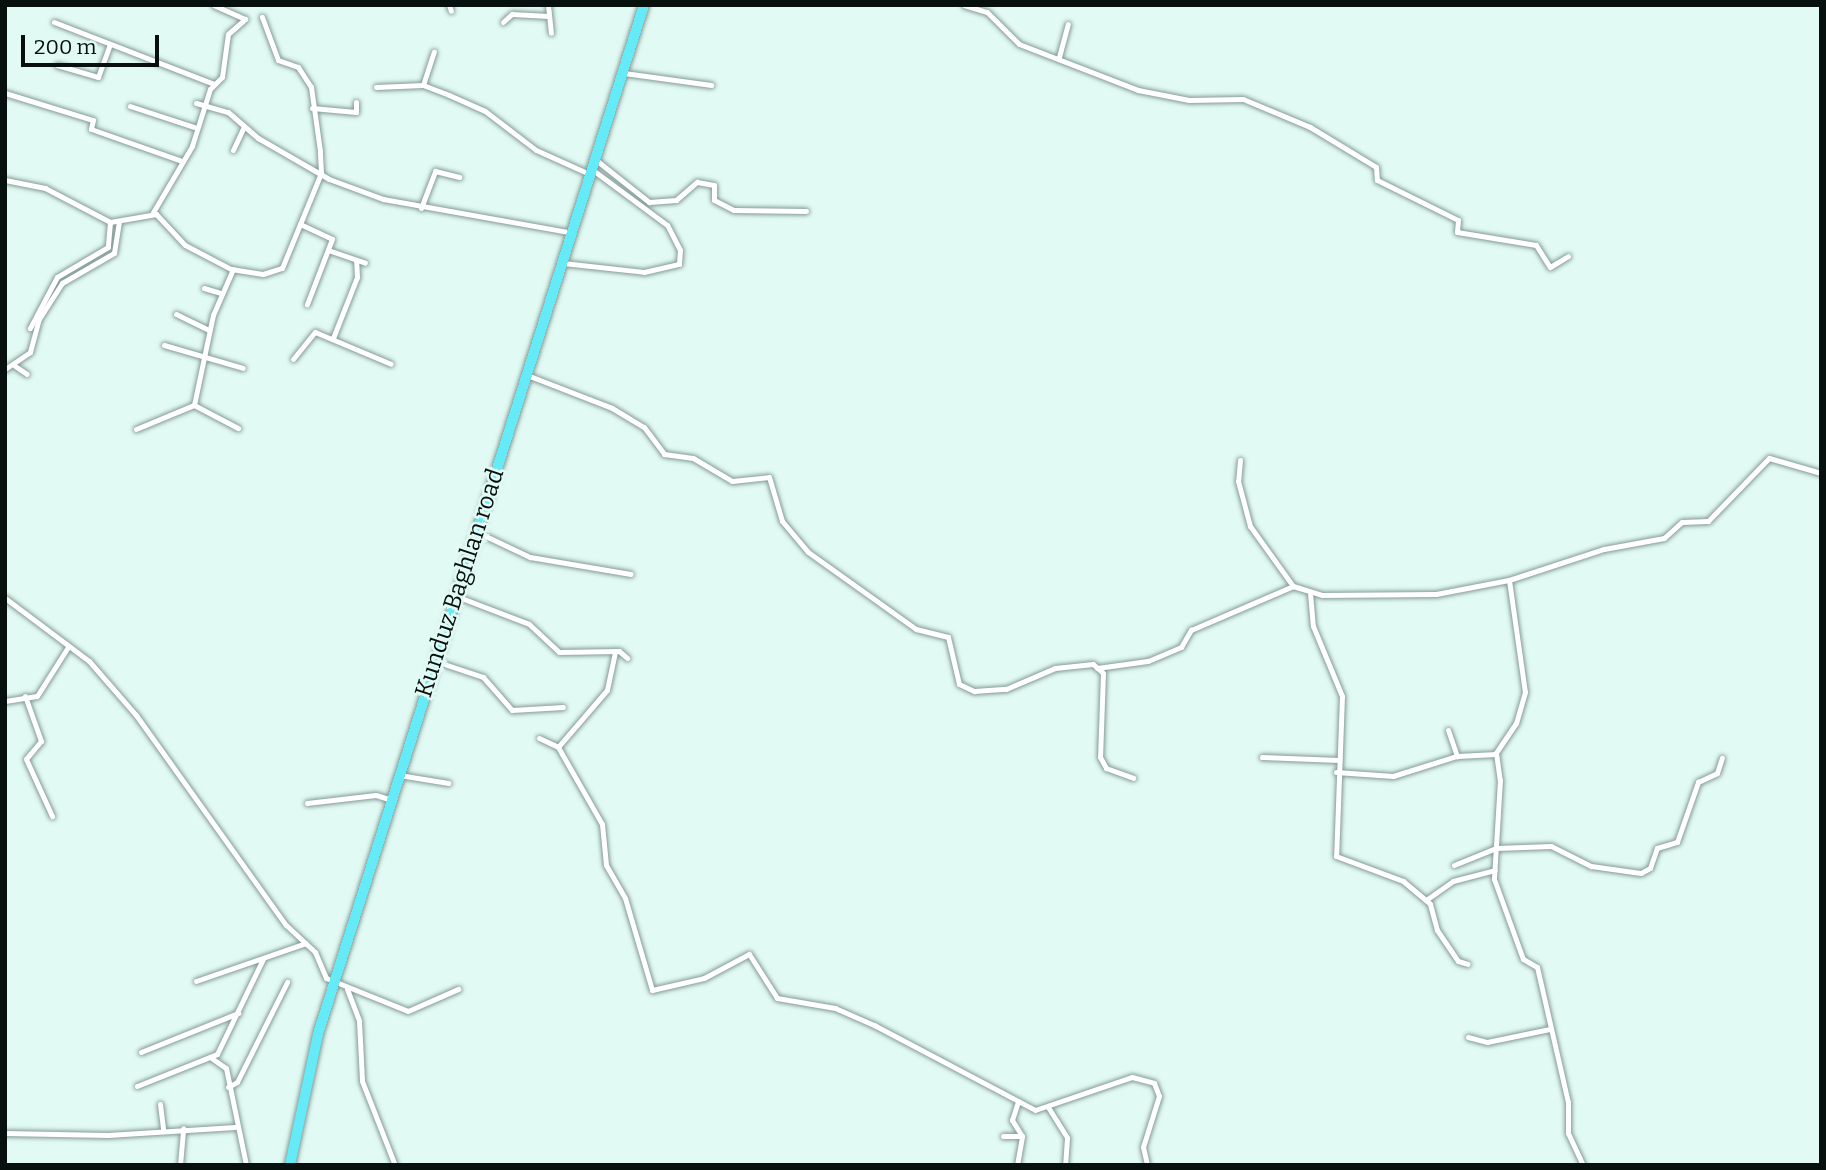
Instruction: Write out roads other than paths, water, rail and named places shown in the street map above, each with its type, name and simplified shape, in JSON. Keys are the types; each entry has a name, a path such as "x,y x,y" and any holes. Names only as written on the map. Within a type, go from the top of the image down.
{"highway":[{"name":"Kunduz Baghlan road","path":"290,1165 304,1087 335,981 644,5"}],"street":[{"path":"5,180 45,188 110,222 152,215 183,161 194,127 214,84 222,77 228,34 245,19 214,5"},
{"path":"548,5 551,33"},
{"path":"964,5 988,12 1011,40 1164,96 1243,99 1310,127 1376,167 1377,180 1458,220 1457,232 1536,245 1550,267 1568,256"},
{"path":"503,22 512,14 549,16"},
{"path":"152,215 185,245 233,269 280,270 321,173 312,108 312,87 298,66 278,60 262,17"},
{"path":"54,22 214,84"},
{"path":"1059,57 1068,24"},
{"path":"57,65 98,77 110,44"},
{"path":"423,85 435,52"},
{"path":"624,73 711,85"},
{"path":"376,87 423,85 485,111 536,150 594,168 649,202 676,200 697,182 715,185 713,200 734,210 806,211"},
{"path":"5,93 93,120 91,129 183,161"},
{"path":"312,108 356,112 356,102"},
{"path":"196,103 206,105 244,126 321,173 421,208 573,233"},
{"path":"130,106 194,127"},
{"path":"233,150 244,126"},
{"path":"594,168 667,225 680,250 689,254"},
{"path":"421,208 435,172 459,177"},
{"path":"5,369 15,366 30,352 39,319 62,283 114,253 119,221"},
{"path":"30,328 57,277 108,247 110,222"},
{"path":"300,225 332,239 307,304"},
{"path":"328,250 365,263"},
{"path":"563,263 611,271 674,269 680,250"},
{"path":"333,338 357,277 356,260"},
{"path":"194,405 205,361 209,330 220,293 233,269"},
{"path":"204,288 220,293"},
{"path":"176,314 209,330"},
{"path":"293,359 314,332 391,364"},
{"path":"163,345 205,361 243,368"},
{"path":"15,366 27,374"},
{"path":"527,375 612,408 644,427 664,454 693,458 732,481 769,477 782,521 808,552 916,629 948,637 958,684 974,691 1006,690 1055,668 1097,668 1149,661 1181,647 1191,630 1293,586"},
{"path":"194,405 238,428"},
{"path":"136,429 194,405"},
{"path":"1240,460 1238,481 1250,526 1293,586 1310,593 1436,594 1509,580 1604,549 1664,538 1682,522 1708,521 1769,458 1821,473"},
{"path":"476,532 530,557 631,574"},
{"path":"1509,580 1525,692 1516,723 1503,734 1496,754 1494,870 1518,947 1537,967 1568,1102 1568,1133 1583,1165"},
{"path":"1310,593 1313,626 1342,696 1336,772 1336,856 1403,881 1426,901 1437,930 1458,961 1468,964"},
{"path":"456,596 529,624 559,652 615,652 627,657"},
{"path":"5,598 68,647 136,715 286,925 306,943 335,981 347,989 408,1011 458,989"},
{"path":"5,701 37,696 68,647"},
{"path":"558,747 607,690 615,652"},
{"path":"435,661 483,677 512,710 563,707"},
{"path":"1097,668 1103,673 1100,757 1106,768 1133,778"},
{"path":"25,696 41,741 26,759 52,816"},
{"path":"1448,730 1457,756"},
{"path":"539,738 558,747 602,824 606,865 625,898 652,990 704,978 749,954 776,998 835,1008 874,1025 1034,1110 1132,1077 1154,1083 1159,1096 1143,1147 1147,1165"},
{"path":"1336,772 1393,776 1457,756 1496,754"},
{"path":"1262,757 1339,760"},
{"path":"1454,865 1496,848 1551,846 1591,866 1641,873 1650,868 1657,848 1677,842 1698,782 1717,774 1722,758"},
{"path":"399,775 448,783"},
{"path":"307,803 376,795 391,800"},
{"path":"1426,901 1453,881 1494,870"},
{"path":"196,981 306,943"},
{"path":"136,1086 211,1057 239,1013 263,960"},
{"path":"228,1087 237,1082 287,982"},
{"path":"347,989 359,1021 362,1081 395,1165"},
{"path":"141,1052 239,1013"},
{"path":"1468,1037 1487,1042 1550,1029"},
{"path":"211,1057 226,1068 235,1126 246,1165"},
{"path":"1017,1165 1022,1136 1012,1120 1018,1101"},
{"path":"160,1104 163,1129"},
{"path":"1048,1107 1067,1138 1065,1165"},
{"path":"5,1133 235,1126"},
{"path":"180,1165 183,1128"},
{"path":"1003,1136 1022,1136"}]}
